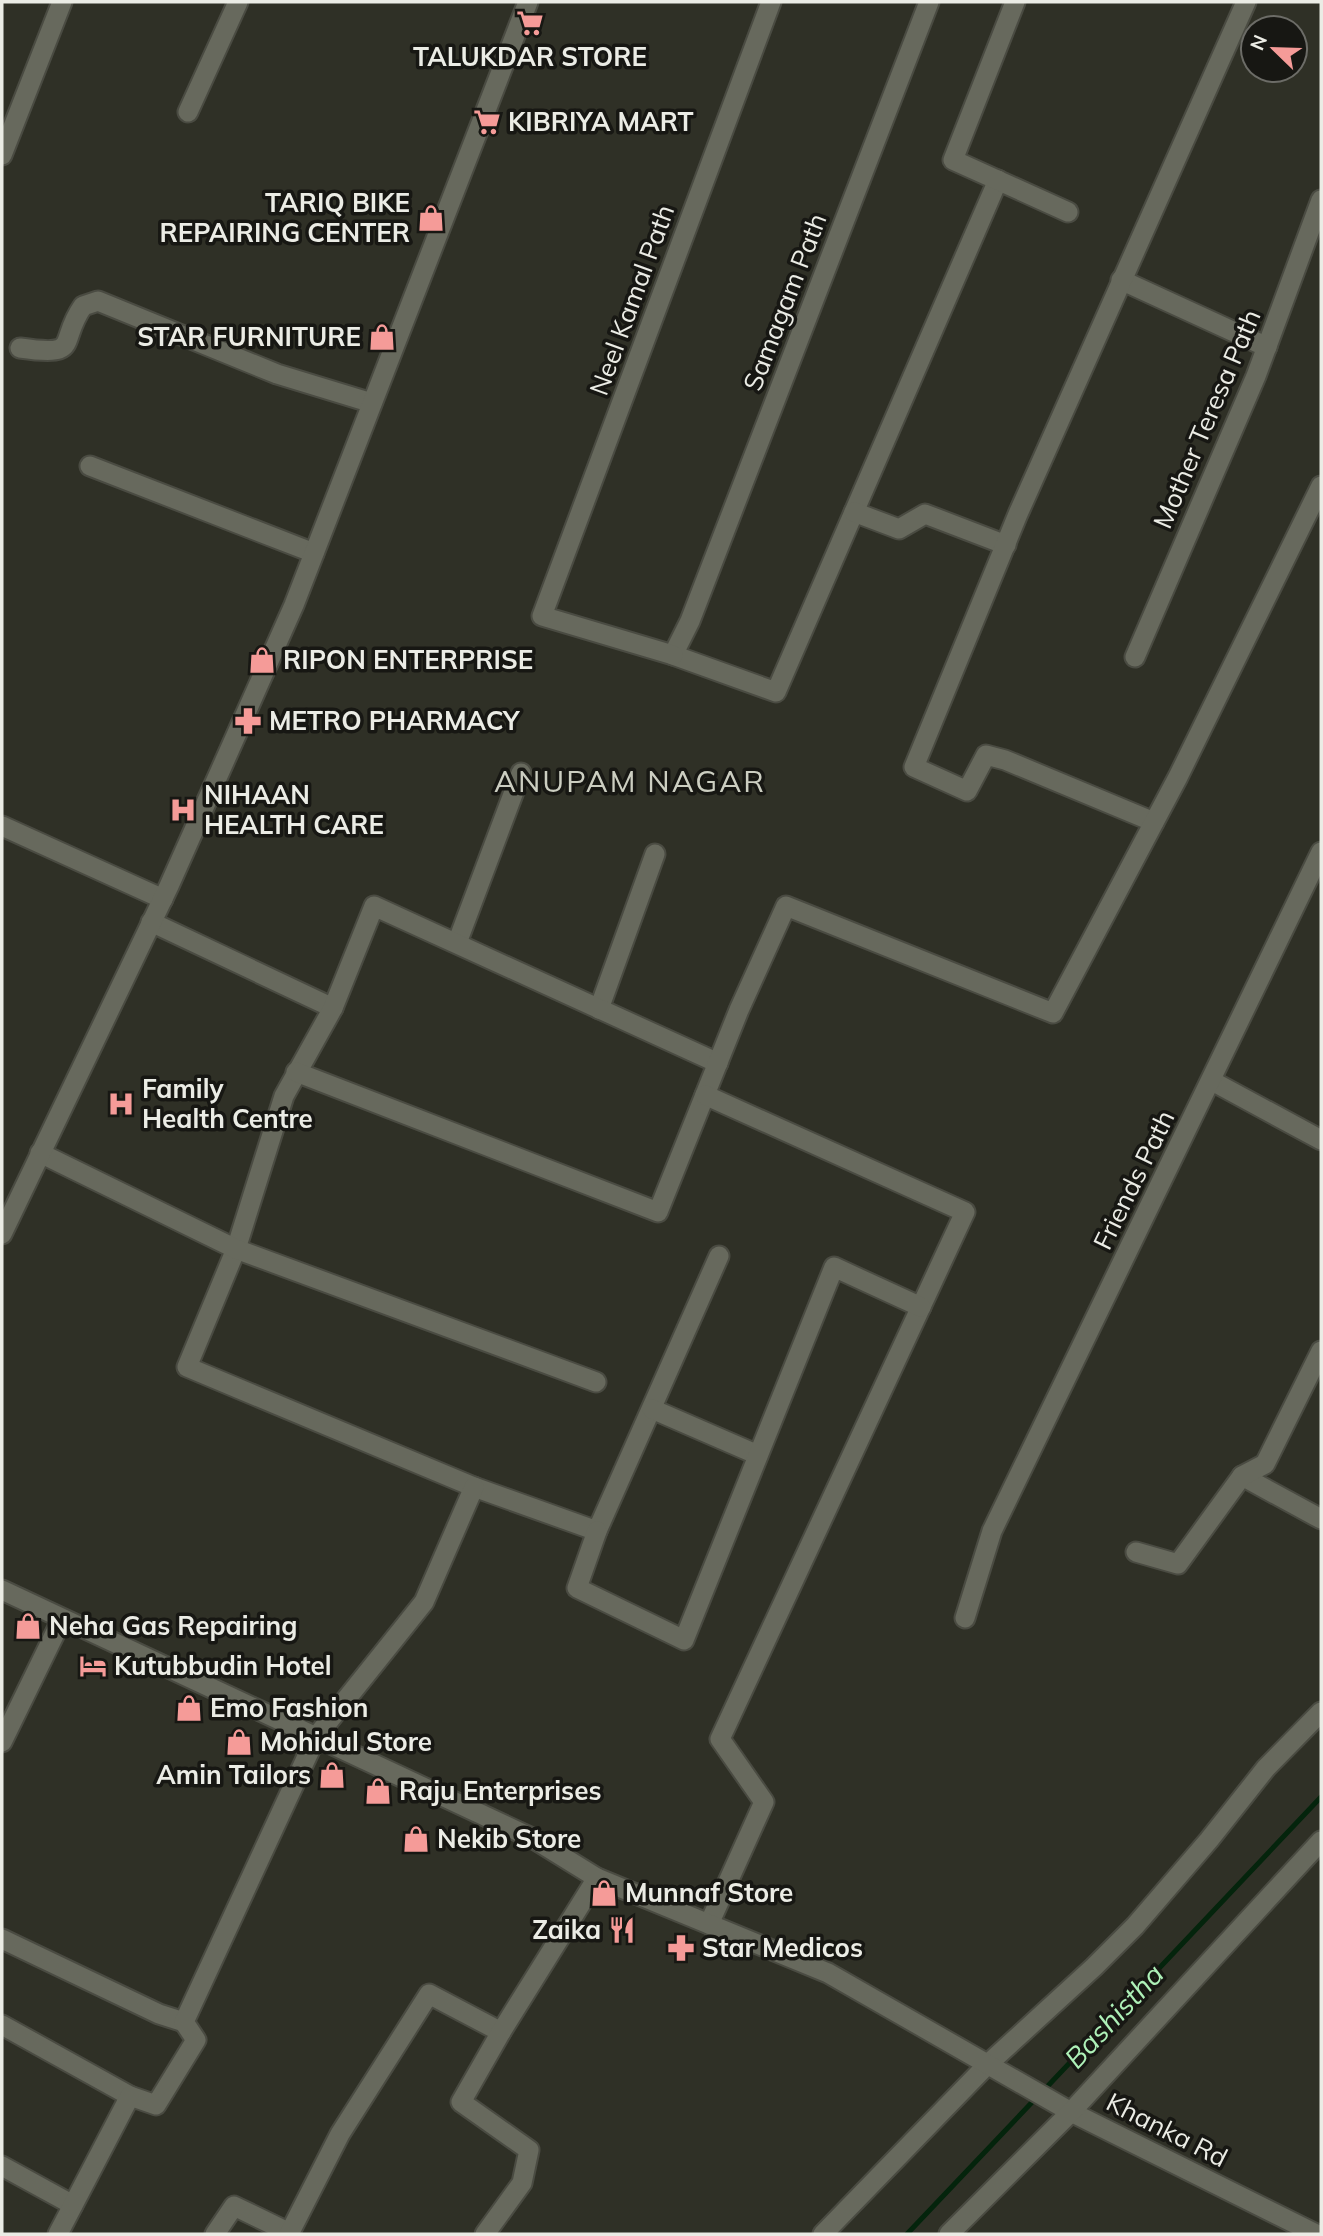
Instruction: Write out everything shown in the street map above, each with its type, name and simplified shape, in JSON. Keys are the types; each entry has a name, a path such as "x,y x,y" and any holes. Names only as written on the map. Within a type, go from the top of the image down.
{"street":[{"path":"2,155 62,2"},
{"path":"188,112 238,2"},
{"path":"2,1234 163,899 294,605 528,2"},
{"name":"Neel Kamal Path","path":"673,655 542,616 771,2"},
{"name":"Samagam Path","path":"673,655 690,621 929,2"},
{"path":"1015,2 953,160 1068,212"},
{"path":"1154,822 1005,760 986,755 967,791 914,767 1006,545 1121,280 1246,2"},
{"path":"673,655 776,692 998,180"},
{"name":"Mother Teresa Path","path":"1135,657 1267,347 1321,200"},
{"path":"1121,280 1267,347"},
{"path":"20,348 58,351 68,342 83,306 98,301 277,374 372,403"},
{"path":"90,466 314,553"},
{"path":"296,1072 658,1212 739,1010 786,906 1053,1013 1154,822 1321,486"},
{"path":"854,512 899,529 925,514 1006,545"},
{"path":"457,943 521,773"},
{"path":"2,826 163,899"},
{"name":"Friends Path","path":"965,1618 992,1531 1321,852"},
{"path":"599,1009 655,854"},
{"path":"597,1531 474,1487 187,1367 236,1249 284,1096 333,1008 373,906 718,1063"},
{"path":"151,922 333,1008"},
{"path":"1212,1081 1321,1140"},
{"path":"705,1095 965,1212 720,1739 764,1802 709,1924"},
{"path":"40,1153 236,1249 596,1382"},
{"path":"719,1256 597,1531 577,1588 684,1640 834,1267 921,1307"},
{"path":"1136,1552 1178,1564 1242,1476 1265,1464 1321,1351"},
{"path":"652,1409 758,1455"},
{"path":"1242,1476 1321,1519"},
{"path":"184,2022 316,1737 424,1602 474,1487"},
{"name":"Khanka Rd","path":"2,1590 534,1839 597,1878 828,1973 1067,2109 1316,2234"},
{"path":"2,1742 62,1619"},
{"path":"823,2234 1135,1926 1266,1768 1321,1712"},
{"path":"949,2234 1321,1841"},
{"path":"485,2234 522,2183 529,2150 461,2102 501,2032 597,1878"},
{"path":"2,1939 159,2014 184,2022 196,2040 156,2105 130,2096 2,2025"},
{"path":"215,2234 234,2206 290,2234 340,2134 429,1994 501,2032"},
{"path":"58,2234 130,2096"},
{"path":"2,2166 73,2205"}],"waterway":[{"name":"Bashistha","path":"1044,2090 1321,1797"},
{"name":"Bashistha","path":"907,2234 1037,2097"}],"place":[{"name":"TALUKDAR STORE","path":"530,23"},
{"name":"KIBRIYA MART","path":"487,122"},
{"name":"TARIQ BIKE REPAIRING CENTER","path":"431,218"},
{"name":"STAR FURNITURE","path":"382,337"},
{"name":"RIPON ENTERPRISE","path":"262,660"},
{"name":"METRO PHARMACY","path":"248,721"},
{"name":"NIHAAN HEALTH CARE","path":"183,810"},
{"name":"Family Health Centre","path":"121,1104"},
{"name":"Neha Gas Repairing","path":"28,1626"},
{"name":"Kutubbudin Hotel","path":"93,1666"},
{"name":"Emo Fashion","path":"189,1708"},
{"name":"Mohidul Store","path":"239,1742"},
{"name":"Amin Tailors","path":"332,1775"},
{"name":"Raju Enterprises","path":"378,1791"},
{"name":"Nekib Store","path":"416,1839"},
{"name":"Munnaf Store","path":"604,1893"},
{"name":"Zaika","path":"622,1930"},
{"name":"Star Medicos","path":"681,1948"}],"district":[{"name":"ANUPAM NAGAR","path":"630,782"}]}
